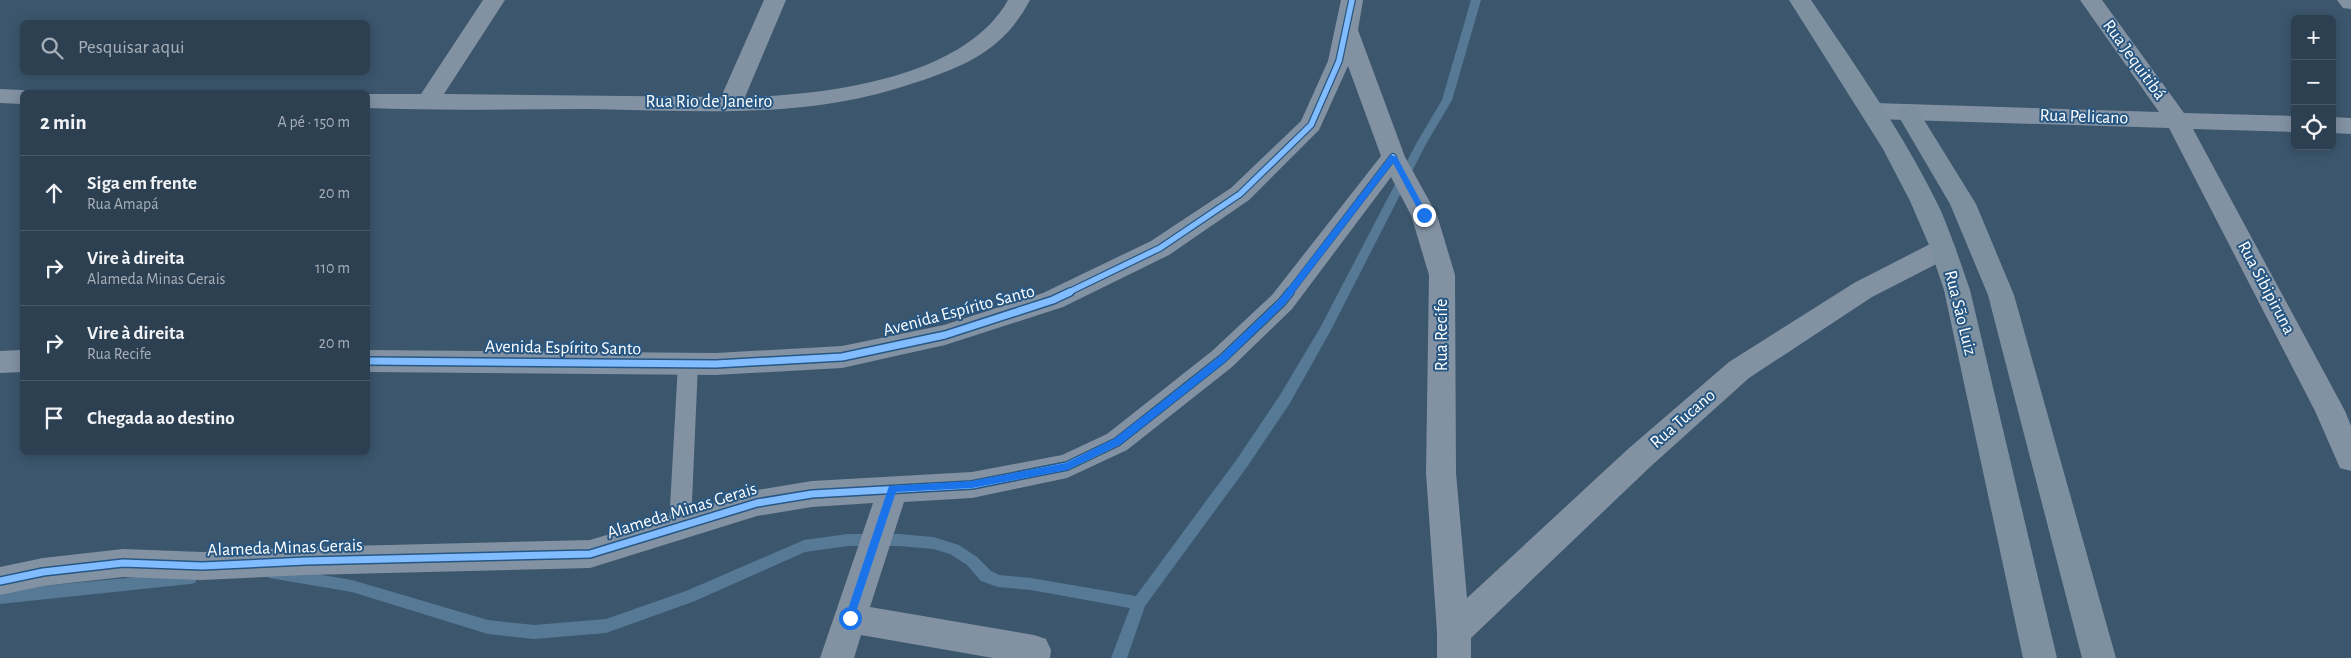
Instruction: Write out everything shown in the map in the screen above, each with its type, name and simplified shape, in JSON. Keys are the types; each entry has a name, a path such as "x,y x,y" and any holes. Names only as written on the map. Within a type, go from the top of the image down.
{"street":[{"path":"428,101 494,0"},
{"path":"730,104 775,0"},
{"name":"Rua Rio de Janeiro","path":"370,101 730,104 805,101 869,90 938,68 964,56 988,41 1001,28 1019,0"},
{"name":"Avenida Espírito Santo","path":"370,362 688,364 842,357 946,334 1053,300 1160,248 1240,194 1311,125 1339,61 1352,0"},
{"name":"Rua São Luiz","path":"1800,0 1874,111 1924,202 1944,250 1957,290 2040,658"},
{"name":"Rua Jequitibá","path":"2091,0 2178,120"},
{"path":"2348,0 2351,3"},
{"name":"Rua Recife","path":"1347,30 1370,100 1393,157 1424,215 1442,276 1441,473 1454,645"},
{"path":"0,96 20,97"},
{"name":"Rua Pelicano","path":"1874,111 2291,124"},
{"path":"1908,112 1962,204 2001,296 2099,658"},
{"name":"Rua Sibipiruna","path":"2178,120 2330,411 2351,459"},
{"path":"2336,125 2351,126"},
{"name":"Alameda Minas Gerais","path":"0,582 44,572 123,563 202,566 306,560 590,554 680,525 758,503 812,494 972,485 1067,466 1118,442 1222,360 1282,302 1393,157"},
{"name":"Rua Tucano","path":"1454,645 1638,458 1739,370 1863,290 1944,250"},
{"path":"0,362 20,361"},
{"path":"837,658 893,488"},
{"path":"850,618 1034,650 1033,658"}],"lane":[{"path":"680,525 688,364"}],"waterway":[{"path":"1139,603 1242,463 1285,399 1325,330 1421,144 1447,100 1476,0"},
{"path":"274,573 352,586 488,627 534,632 606,626 690,596 804,546 848,540 899,540 933,543 954,549 972,561 986,576 998,581 1031,584 1139,603"},
{"path":"0,597 190,578"},
{"path":"1119,658 1139,603"}],"cycle path":[{"path":"370,361 716,364 842,357 945,335 1053,300 1160,248 1240,194 1311,125 1339,61 1352,0"},
{"path":"0,581 43,572 123,563 202,566 306,561 590,554 757,503 812,494 972,485 1067,466 1117,442 1222,359 1282,302 1393,157"}],"route":[{"path":"850,618 893,488 972,485 1067,466 1118,442 1222,360 1282,302 1393,157 1424,215"}]}
